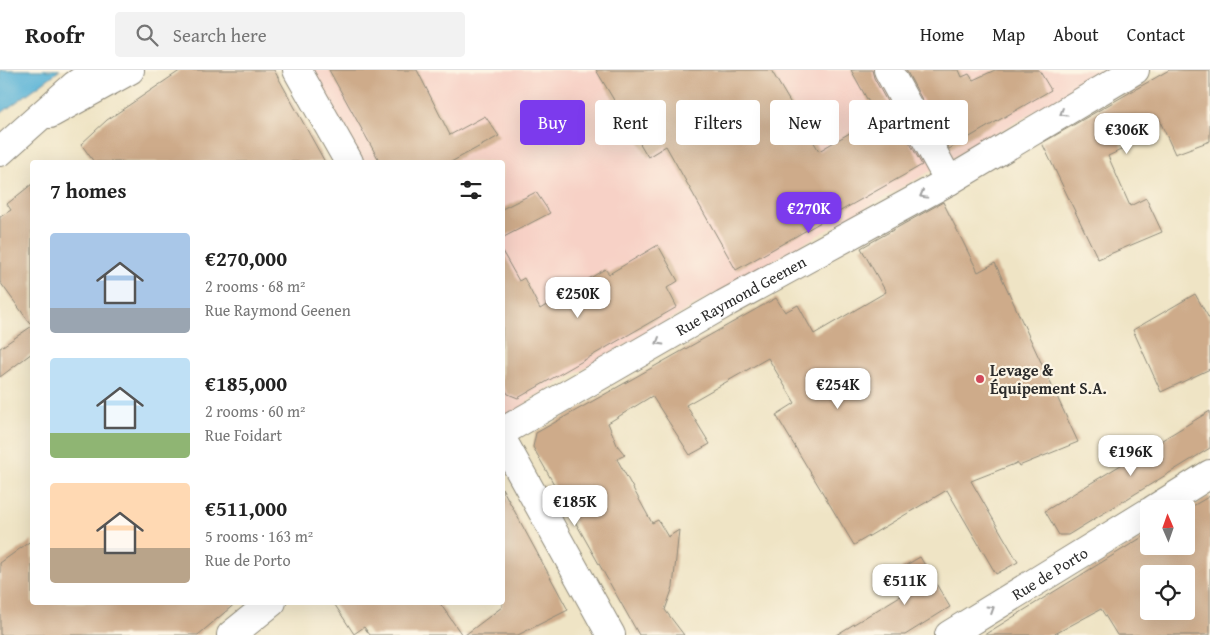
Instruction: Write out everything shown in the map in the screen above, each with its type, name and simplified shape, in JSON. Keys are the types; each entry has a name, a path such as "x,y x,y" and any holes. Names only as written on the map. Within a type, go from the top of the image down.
{"street":[{"path":"0,152 75,84 98,70"},
{"path":"33,124 130,70"},
{"path":"297,70 348,160"},
{"path":"888,70 949,181"},
{"name":"Rue Raymond Geenen","path":"505,430 724,304 949,181 1135,70"},
{"path":"505,444 611,635"},
{"path":"1168,500 1210,474"},
{"name":"Rue de Porto","path":"949,635 1140,518"},
{"path":"231,635 268,605"}],"shaded area":[{"path":"297,70 1108,70 529,400 505,428 505,160 348,160"}],"water":[{"path":"0,70 60,70 0,114"}],"building":[{"path":"181,70 274,70 324,160 93,160 81,144 107,120"},
{"path":"329,70 417,70 450,135 485,116 499,136 455,160 379,160"},
{"path":"596,70 771,70 789,100 770,100 770,145 815,145 819,151 829,145 839,145 839,139 849,133 849,145 911,145 922,165 736,270 666,146 648,157 641,145 666,145 666,100 614,100"},
{"path":"851,70 872,70 874,78 886,100 868,100"},
{"path":"906,70 959,70 962,77 969,74 973,80 995,70 1039,70 1051,90 968,138 968,100 922,100"},
{"path":"1169,70 1210,70 1210,141 1175,154 1158,117 1117,135 1123,149 1108,156 1130,206 1146,198 1162,232 1098,259 1042,143"},
{"path":"947,145 956,145 949,149"},
{"path":"30,186 30,323 0,282 0,217 11,210 7,204"},
{"path":"536,192 550,213 505,236 505,208"},
{"path":"943,202 978,272 995,263 1078,442 1019,466 1017,463 971,481 1018,562 996,574 947,490 854,545 776,415 795,403 768,358 686,405 710,444 690,455 652,396 608,423 617,445 625,455 617,459 652,523 658,520 668,537 679,530 673,587 665,610 684,635 639,635 533,447 536,433 776,298 785,312 798,305 814,334 886,292 861,248"},
{"path":"658,245 678,281 667,288 677,307 518,398 508,394 505,389 505,256 519,281 524,278 540,309 605,269 609,274"},
{"path":"1195,294 1210,320 1210,369 1161,392 1133,330"},
{"path":"30,327 30,354 0,377 0,348"},
{"path":"1210,411 1210,448 1068,535 1059,535 1045,511"},
{"path":"505,494 568,610 518,635 465,635 502,607 502,605 505,605"},
{"path":"1210,496 1210,635 1117,635 1101,609 1053,635 984,635 1140,539 1140,555 1195,555 1195,505"},
{"path":"30,541 30,605 233,605 198,635 0,635 0,563"},
{"path":"920,557 950,607 905,635 836,635 910,590 901,568"},
{"path":"335,605 441,605 462,635 370,635 364,627 354,634"}],"place":[{"name":"Levage & Équipement S.A.","path":"980,379"}]}
